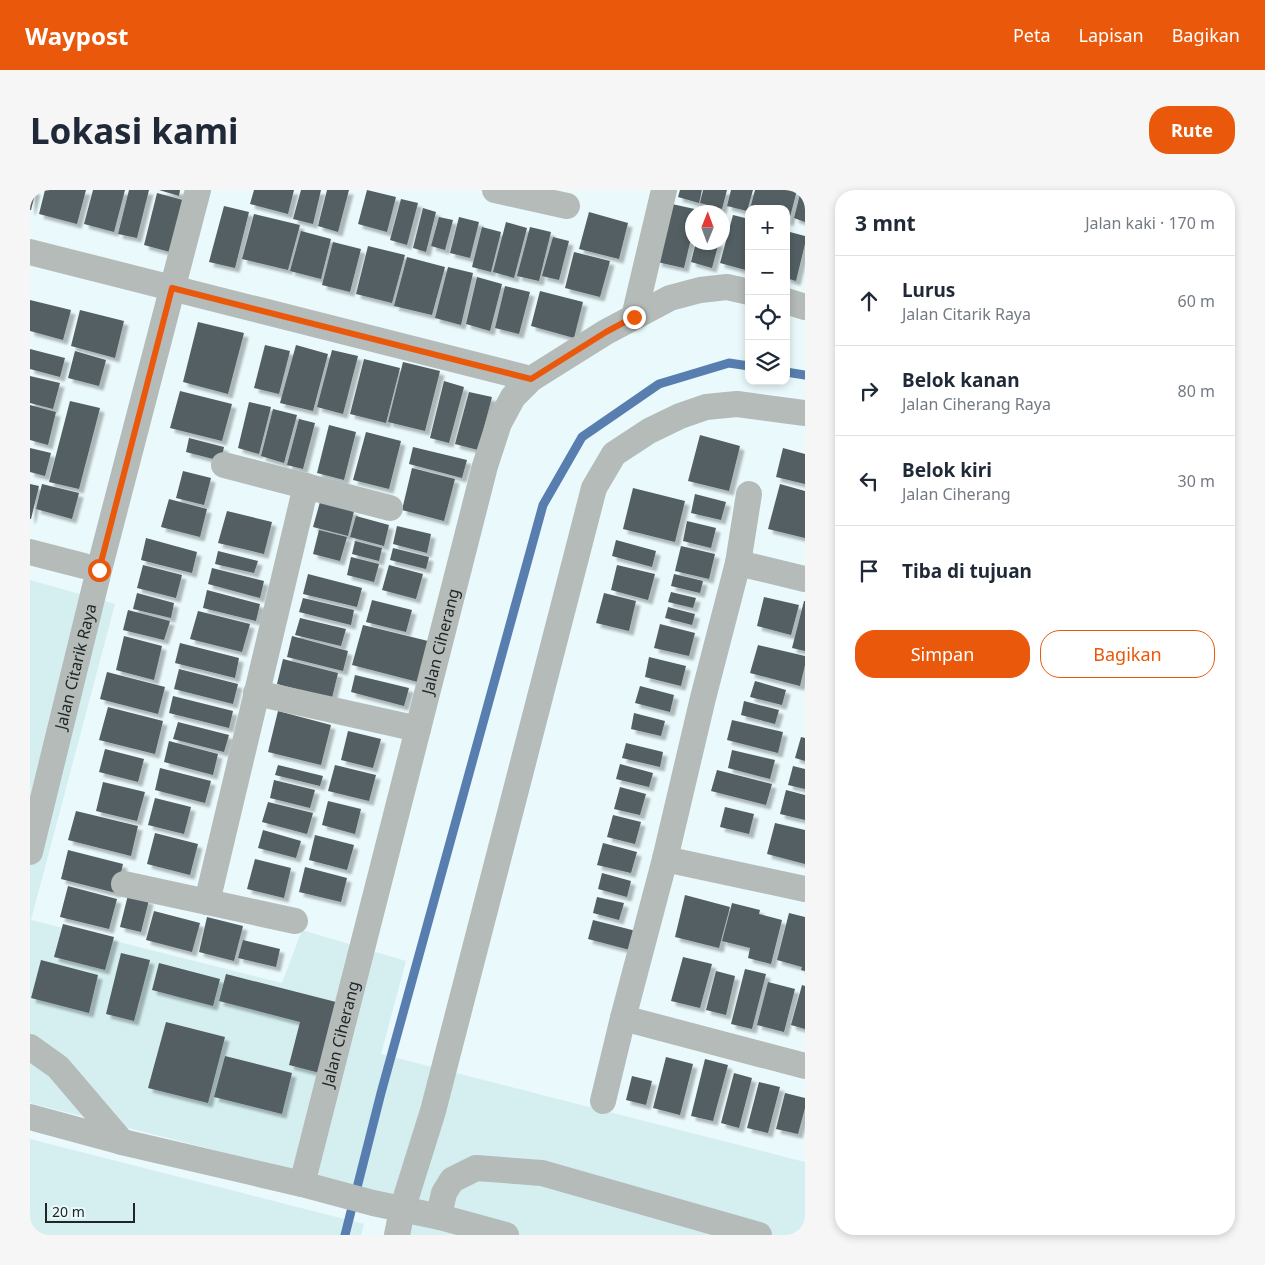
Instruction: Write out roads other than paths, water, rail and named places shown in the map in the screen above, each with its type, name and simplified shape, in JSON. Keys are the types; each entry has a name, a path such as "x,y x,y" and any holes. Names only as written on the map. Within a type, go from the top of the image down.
{"street":[{"name":"Jalan Citarik Raya","path":"30,852 97,579 198,190"},
{"path":"634,317 664,190"},
{"path":"505,191 567,206"},
{"path":"30,252 531,379"},
{"name":"Jalan Ciherang","path":"302,1184 485,466 499,423 513,397 531,379 606,332 670,298 700,290 728,287 745,291"},
{"path":"790,302 805,306"},
{"path":"397,1235 402,1210 433,1111 594,488 614,454 649,431 680,416 706,407 738,404 805,413"},
{"path":"224,465 390,508"},
{"path":"207,902 306,486"},
{"path":"603,1100 665,860 703,698 738,563 749,494"},
{"path":"30,552 84,566"},
{"path":"738,563 805,579"},
{"path":"256,693 418,729"},
{"path":"665,860 805,889"},
{"path":"124,884 296,921"},
{"path":"623,1018 805,1066"},
{"path":"30,1047 58,1067 122,1142"},
{"path":"30,1117 122,1142 302,1184 402,1210 440,1217 506,1235"},
{"path":"440,1217 444,1193 452,1180 476,1168 542,1173 759,1235"}],"waterway":[{"path":"345,1235 381,1093 543,505 582,437 659,384 729,363 745,365"},
{"path":"790,373 805,375"}]}
